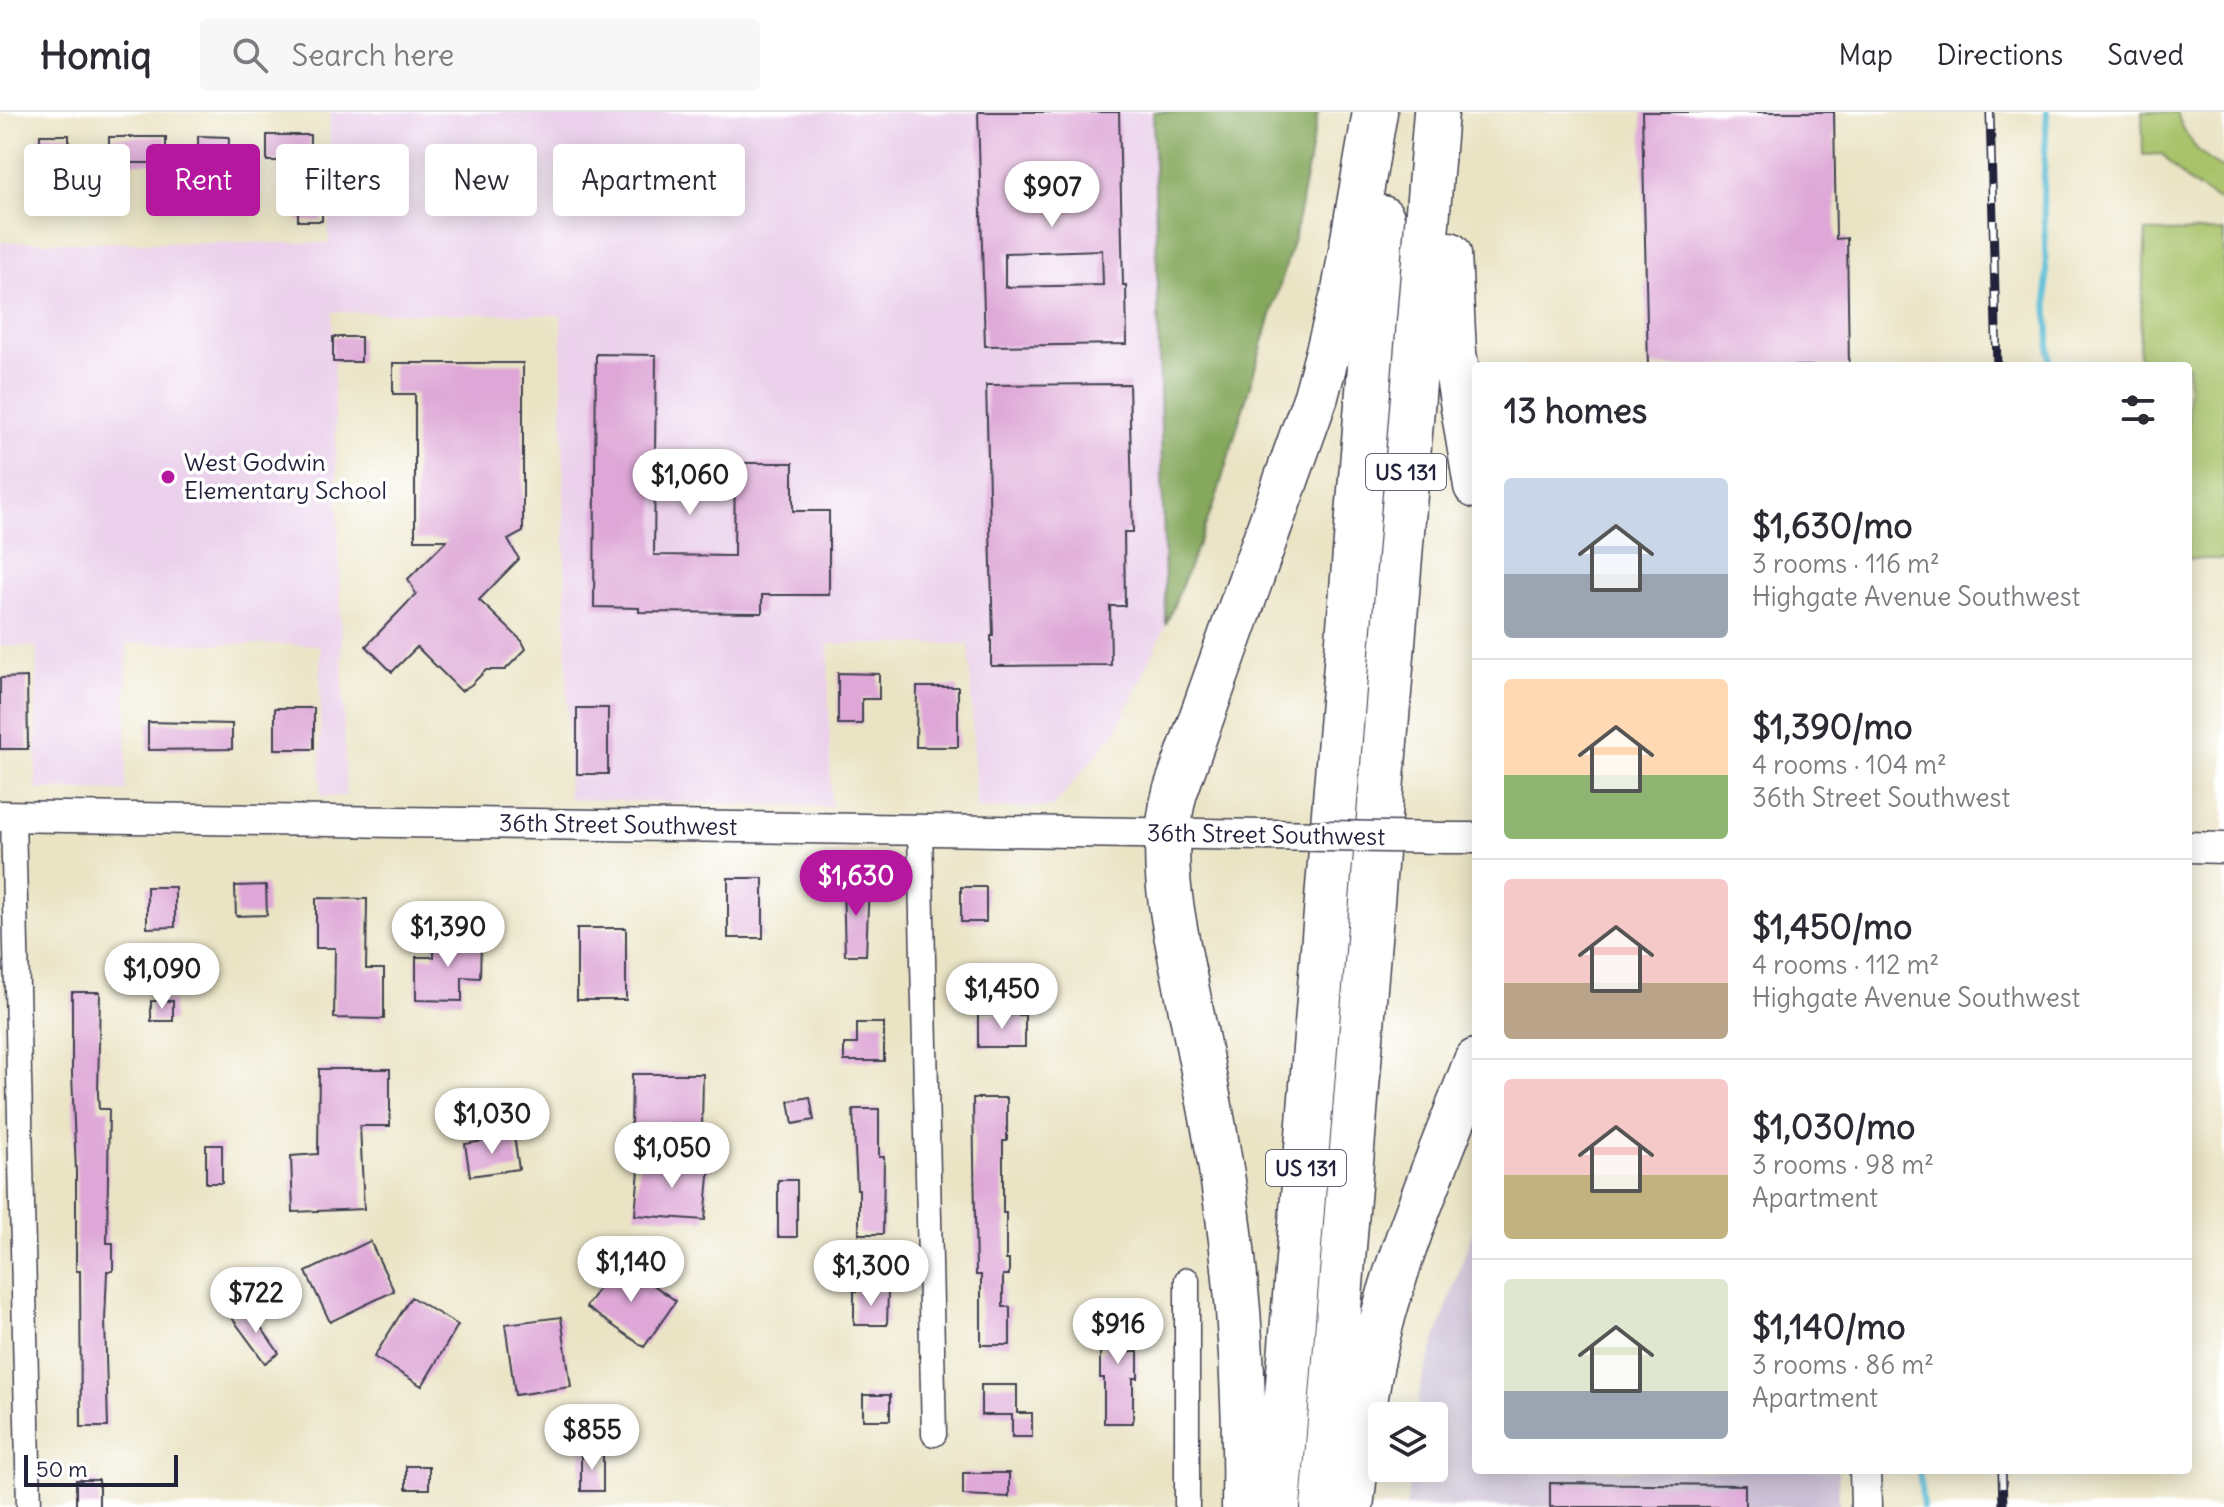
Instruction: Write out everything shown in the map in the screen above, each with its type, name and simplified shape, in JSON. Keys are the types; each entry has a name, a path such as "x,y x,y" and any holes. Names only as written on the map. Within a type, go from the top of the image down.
{"highway":[{"path":"1244,1507 1243,1381 1238,1304 1217,1146 1173,923 1167,872 1167,834 1175,792 1320,384 1344,291 1375,112"},
{"name":"US 131","path":"1278,1507 1391,112"},
{"name":"US 131","path":"1323,1507 1436,112"},
{"path":"1448,112 1451,322 1472,465"},
{"path":"1351,1507 1365,1401 1379,1333 1398,1268 1472,1072"}],"street":[{"name":"36th Street Southwest","path":"6,816 1462,838"},
{"path":"6,816 29,1507"},
{"path":"920,830 934,1434"},
{"path":"2192,847 2224,848"},
{"path":"1187,1280 1187,1507"},
{"path":"1865,1474 1866,1507"}],"shaded area":[{"path":"330,112 1153,112 1166,625 1117,730 1053,807 976,809 969,644 828,644 831,807 569,799 561,315 332,312 346,796 321,796 320,645 127,643 126,791 36,789 37,647 0,646 0,242 329,243 329,216 409,216 409,144 330,144"},
{"path":"1472,1234 1472,1474 1838,1474 1839,1507 1406,1507 1409,1482 1448,1482 1448,1402 1418,1402 1420,1386"}],"green space":[{"path":"1153,112 1318,112 1295,235 1216,499 1166,625"},
{"path":"2142,112 2176,112 2194,146 2207,159 2224,169 2224,202 2190,182 2163,154 2143,155"},
{"path":"2224,231 2224,559 2192,559 2192,362 2138,362 2146,232"}],"building":[{"path":"978,112 1119,112 1127,344 985,346","holes":["1102,250 1103,285 1005,287 1005,253"]},
{"path":"1642,112 1834,112 1836,239 1847,238 1849,362 1648,362"},
{"path":"40,135 69,135 69,144 40,144"},
{"path":"267,135 310,135 310,144 276,144 276,161 267,161"},
{"path":"198,136 229,137 229,144 198,144"},
{"path":"109,137 166,137 166,144 146,144 146,163 130,163 130,144 109,144"},
{"path":"298,216 322,216 322,221 298,221"},
{"path":"333,337 361,337 361,362 333,362"},
{"path":"596,354 656,355 654,555 734,556 735,463 793,463 793,511 829,511 829,595 762,595 762,613 639,612 639,608 594,607"},
{"path":"393,363 523,363 523,532 508,540 519,559 479,600 522,641 526,649 505,670 486,670 461,691 417,647 392,672 366,646 416,594 408,579 447,540 415,540 415,394 393,394"},
{"path":"1129,384 1133,532 1124,532 1125,606 1110,606 1111,665 991,666 993,636 986,385"},
{"path":"838,673 879,674 879,699 862,699 862,724 838,724"},
{"path":"27,677 28,749 0,749 0,678"},
{"path":"917,687 958,687 958,747 916,747"},
{"path":"275,708 314,708 314,749 275,749"},
{"path":"577,708 608,708 608,774 577,774"},
{"path":"148,722 232,724 232,749 148,750"},
{"path":"728,878 763,878 763,938 728,938"},
{"path":"843,883 869,883 866,955 845,955"},
{"path":"266,885 267,915 236,916 235,886"},
{"path":"147,887 175,887 175,927 147,928"},
{"path":"961,887 986,887 986,922 961,922"},
{"path":"316,898 367,899 366,969 384,969 384,1019 334,1018 335,948 316,948"},
{"path":"577,928 626,928 626,1000 577,1000"},
{"path":"434,937 481,938 480,978 462,977 462,1001 416,1000 416,957 434,957"},
{"path":"132,944 154,944 154,967 132,967"},
{"path":"72,992 100,992 98,1094 99,1109 109,1109 107,1243 113,1243 113,1271 107,1271 105,1320 108,1427 81,1427"},
{"path":"151,1001 173,1001 173,1021 151,1021"},
{"path":"978,1015 1025,1015 1025,1047 978,1047"},
{"path":"857,1023 884,1023 884,1061 844,1061 844,1044 857,1044"},
{"path":"319,1069 390,1069 390,1126 360,1126 364,1209 293,1212 291,1156 318,1154"},
{"path":"632,1074 703,1074 702,1129 631,1129"},
{"path":"810,1097 814,1120 793,1124 789,1101"},
{"path":"973,1098 1007,1098 1007,1141 1003,1141 1003,1213 1006,1213 1009,1275 1003,1275 1003,1307 1010,1307 1010,1345 981,1345 981,1275 976,1275"},
{"path":"853,1109 879,1109 879,1157 884,1157 883,1234 859,1234"},
{"path":"514,1136 519,1169 470,1176 465,1144"},
{"path":"206,1145 222,1145 222,1183 206,1183"},
{"path":"640,1159 710,1165 705,1220 635,1215"},
{"path":"778,1180 797,1180 797,1237 778,1237"},
{"path":"370,1241 394,1291 330,1322 306,1272"},
{"path":"832,1259 863,1259 863,1283 832,1283"},
{"path":"618,1260 676,1301 644,1347 586,1307"},
{"path":"854,1291 888,1291 887,1325 854,1325"},
{"path":"411,1297 458,1325 422,1386 374,1357"},
{"path":"1104,1305 1129,1305 1129,1352 1138,1352 1138,1378 1133,1378 1133,1423 1104,1423 1104,1378 1100,1378 1100,1352 1104,1352"},
{"path":"247,1307 279,1353 265,1363 232,1318"},
{"path":"561,1317 571,1387 515,1395 505,1324"},
{"path":"981,1385 1017,1385 1017,1413 1032,1413 1032,1437 1012,1437 1012,1415 981,1415"},
{"path":"863,1395 890,1395 890,1420 863,1420"},
{"path":"581,1452 603,1452 603,1491 581,1491"},
{"path":"406,1466 429,1466 429,1489 406,1489"},
{"path":"963,1473 1009,1473 1009,1497 963,1495"},
{"path":"76,1480 99,1480 99,1507 76,1507"},
{"path":"1550,1483 1745,1485 1745,1507 1550,1507"}],"waterway":[{"path":"2047,112 2043,194 2050,362"},
{"path":"1919,1474 1923,1507"}],"railway":[{"path":"1990,112 1997,362"},
{"path":"2002,1474 2003,1507"}],"place":[{"name":"West Godwin Elementary School","path":"168,477"}]}
